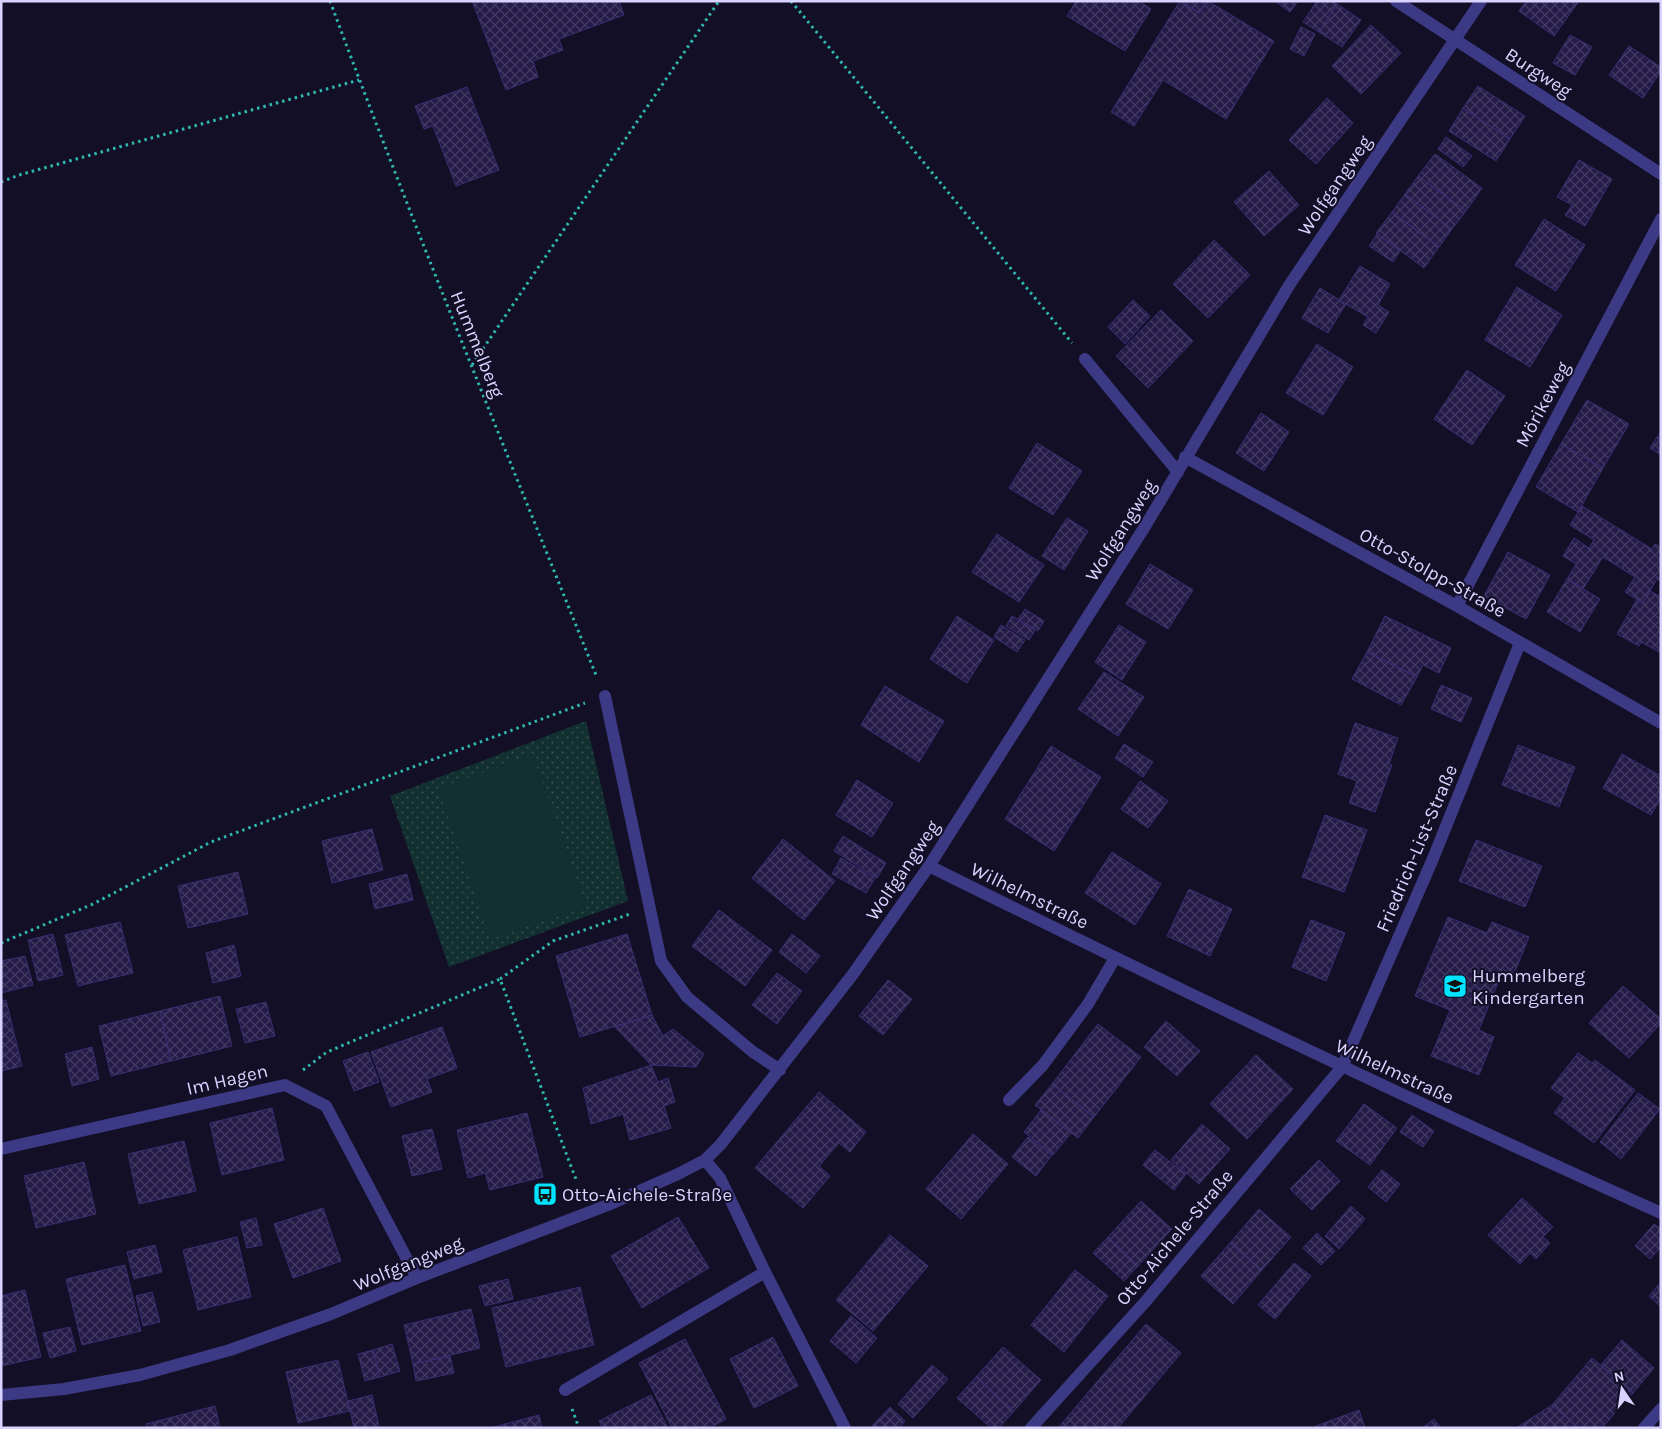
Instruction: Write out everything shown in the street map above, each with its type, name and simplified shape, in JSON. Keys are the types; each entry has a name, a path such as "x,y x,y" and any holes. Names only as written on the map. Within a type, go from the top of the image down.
{"street":[{"name":"Burgweg","path":"1396,1 1661,174"},
{"name":"Wolfgangweg","path":"1,1395 64,1389 140,1375 230,1350 331,1314 417,1278 608,1206 705,1160 721,1144 780,1070 853,974 928,866 1144,528 1290,284 1481,1"},
{"name":"Mörikeweg","path":"1457,606 1661,218"},
{"path":"1085,359 1178,472"},
{"name":"Otto-Stolpp-Straße","path":"1186,457 1457,606 1661,724"},
{"name":"Friedrich-List-Straße","path":"1342,1067 1432,862 1520,643"},
{"path":"605,696 662,961 687,997 753,1052 780,1070"},
{"name":"Wilhelmstraße","path":"928,866 1342,1067 1661,1213"},
{"path":"1009,1100 1048,1057 1088,1004 1115,958"},
{"name":"Otto-Aichele-Straße","path":"1030,1428 1146,1301 1342,1067"},
{"name":"Im Hagen","path":"1,1149 285,1085 326,1106 417,1278"},
{"path":"705,1160 720,1178 764,1272 845,1428"},
{"path":"565,1390 764,1272"},
{"path":"1644,1428 1661,1409"}],"path":[{"name":"Hummelberg","path":"330,1 359,80 472,366 605,696"},
{"path":"472,366 719,1"},
{"path":"790,1 1085,359"},
{"path":"1,182 19,175 359,80"},
{"path":"1,943 93,904 211,842 605,696"},
{"path":"285,1085 327,1052 500,980 553,941 650,906"},
{"path":"500,980 577,1182"}],"green space":[{"path":"586,721 628,901 449,967 390,796"},
{"path":"533,755 586,906 491,939 438,788"}],"building":[{"path":"472,1 619,1 624,15 559,39 563,50 533,61 538,77 506,90"},
{"path":"1076,1 1139,1 1151,9 1125,51 1067,16"},
{"path":"1180,1 1199,13 1208,1 1274,41 1226,119 1163,80 1134,126 1111,112"},
{"path":"1180,1 1207,1 1199,13"},
{"path":"1275,1 1298,1 1290,12"},
{"path":"1317,1 1332,1 1337,4 1319,32 1303,22"},
{"path":"1526,1 1579,1 1554,36 1519,11"},
{"path":"1337,4 1361,20 1342,47 1319,32"},
{"path":"1371,25 1401,53 1361,94 1332,66"},
{"path":"1301,27 1315,34 1304,56 1290,49"},
{"path":"1570,35 1592,47 1575,75 1553,63"},
{"path":"1629,46 1661,67 1661,71 1643,98 1609,75"},
{"path":"1478,86 1525,116 1510,139 1463,108"},
{"path":"467,87 499,170 456,186 433,126 424,129 415,106"},
{"path":"1327,98 1353,123 1316,164 1289,140"},
{"path":"1463,108 1510,139 1496,161 1449,131"},
{"path":"1446,137 1472,156 1463,167 1438,149"},
{"path":"1435,154 1482,188 1466,211 1418,176"},
{"path":"1579,160 1612,179 1585,226 1565,215 1572,205 1557,197"},
{"path":"1269,171 1299,205 1264,236 1234,202"},
{"path":"1418,176 1466,211 1452,229 1405,194"},
{"path":"1405,194 1452,229 1439,247 1392,212"},
{"path":"1392,212 1439,247 1424,268 1376,233"},
{"path":"1544,219 1585,245 1556,291 1515,265"},
{"path":"1377,234 1400,251 1393,262 1369,246"},
{"path":"1214,240 1250,275 1208,318 1173,284"},
{"path":"1360,266 1390,284 1378,305 1389,312 1376,333 1363,325 1368,317 1339,300"},
{"path":"1517,287 1562,315 1530,367 1485,340"},
{"path":"1320,288 1346,304 1328,333 1302,318"},
{"path":"1133,300 1150,316 1125,344 1108,327"},
{"path":"1161,310 1193,341 1148,388 1116,356"},
{"path":"1317,344 1353,367 1323,415 1286,393"},
{"path":"1467,370 1505,396 1472,445 1434,419"},
{"path":"1587,400 1629,424 1603,468 1561,444"},
{"path":"1261,413 1289,432 1264,471 1236,453"},
{"path":"1661,431 1661,455 1650,448"},
{"path":"1037,443 1082,471 1053,515 1009,488"},
{"path":"1561,444 1603,468 1578,512 1536,487"},
{"path":"1582,506 1652,549 1655,544 1661,547 1661,581 1657,579 1643,603 1625,592 1635,577 1603,557 1583,589 1567,579 1576,564 1563,556 1574,538 1589,548 1594,540 1570,525"},
{"path":"1067,518 1088,531 1064,570 1042,556"},
{"path":"997,534 1044,565 1019,602 972,572"},
{"path":"1508,552 1550,575 1526,619 1484,596"},
{"path":"1150,564 1193,590 1168,629 1126,604"},
{"path":"1567,579 1600,599 1580,632 1547,612"},
{"path":"1650,591 1661,597 1661,653 1641,642 1639,646 1617,634 1637,599 1643,603"},
{"path":"1025,609 1044,621 1038,631 1018,619"},
{"path":"957,616 994,640 967,683 930,659"},
{"path":"1012,616 1035,630 1029,640 1006,626"},
{"path":"1385,616 1451,648 1439,673 1423,665 1417,677 1367,652"},
{"path":"1001,625 1025,640 1017,652 994,637"},
{"path":"1119,625 1146,642 1122,680 1095,662"},
{"path":"1367,652 1417,677 1401,705 1352,679"},
{"path":"1104,672 1144,697 1118,736 1078,709"},
{"path":"1441,685 1472,698 1461,722 1431,709"},
{"path":"885,686 944,721 919,762 861,725"},
{"path":"1355,723 1398,738 1389,764 1392,765 1375,812 1349,803 1357,781 1338,774"},
{"path":"1124,744 1153,762 1143,777 1115,758"},
{"path":"1518,745 1575,767 1559,807 1502,785"},
{"path":"1051,746 1101,777 1054,851 1005,819"},
{"path":"1622,754 1661,776 1661,798 1651,815 1603,788"},
{"path":"857,780 893,803 872,837 836,815"},
{"path":"1140,781 1168,801 1148,828 1121,809"},
{"path":"1325,815 1367,830 1344,892 1302,877"},
{"path":"372,829 383,870 332,883 322,841"},
{"path":"843,836 886,863 877,878 834,851"},
{"path":"783,839 835,881 804,920 752,878"},
{"path":"1476,840 1542,866 1525,907 1459,881"},
{"path":"1112,852 1161,884 1135,925 1085,893"},
{"path":"841,858 875,878 866,893 832,874"},
{"path":"238,872 248,914 188,928 178,886"},
{"path":"407,874 413,900 375,909 369,884"},
{"path":"1189,889 1232,909 1210,956 1167,936"},
{"path":"719,910 772,950 745,986 692,946"},
{"path":"1448,917 1487,933 1492,922 1529,937 1514,974 1503,970 1479,1030 1494,1037 1479,1075 1431,1056 1450,1010 1415,996"},
{"path":"1311,920 1345,933 1326,981 1292,967"},
{"path":"120,922 133,973 78,986 65,935"},
{"path":"53,934 63,975 38,981 28,940"},
{"path":"627,934 652,1015 580,1037 556,956"},
{"path":"792,934 820,956 806,973 779,952"},
{"path":"234,945 241,976 213,983 206,953"},
{"path":"25,956 33,985 1,993 1,961"},
{"path":"777,973 802,991 777,1024 752,1005"},
{"path":"888,980 912,999 883,1035 859,1016"},
{"path":"1623,986 1661,1019 1661,1023 1629,1058 1589,1023"},
{"path":"220,996 232,1046 171,1061 160,1011"},
{"path":"6,1000 22,1066 1,1071 1,1001"},
{"path":"266,1002 275,1036 245,1043 236,1009"},
{"path":"160,1011 171,1061 111,1076 99,1026"},
{"path":"652,1015 663,1036 673,1029 704,1054 696,1067 651,1065 615,1027"},
{"path":"1166,1021 1200,1051 1177,1076 1144,1047"},
{"path":"1098,1024 1141,1057 1094,1117 1052,1084"},
{"path":"442,1027 457,1068 427,1079 432,1092 391,1107 371,1052"},
{"path":"92,1047 99,1079 72,1086 65,1054"},
{"path":"368,1052 379,1082 354,1091 343,1061"},
{"path":"1578,1053 1592,1063 1595,1060 1635,1090 1594,1143 1554,1113 1565,1098 1551,1088"},
{"path":"1256,1055 1293,1089 1247,1139 1210,1104"},
{"path":"651,1065 658,1082 668,1078 675,1102 664,1106 671,1128 630,1140 623,1114 591,1124 583,1088"},
{"path":"1052,1084 1094,1117 1078,1138 1035,1105"},
{"path":"819,1092 866,1132 850,1152 839,1143 819,1166 830,1176 803,1208 755,1168"},
{"path":"1638,1093 1660,1109 1621,1159 1600,1142"},
{"path":"1364,1104 1397,1128 1370,1165 1336,1141"},
{"path":"272,1108 284,1160 222,1175 210,1123"},
{"path":"1041,1110 1071,1133 1053,1155 1024,1132"},
{"path":"527,1113 543,1177 490,1190 485,1173 468,1178 457,1130"},
{"path":"1412,1115 1434,1131 1423,1147 1400,1132"},
{"path":"1202,1124 1230,1149 1199,1184 1171,1160"},
{"path":"432,1129 442,1169 412,1176 402,1136"},
{"path":"973,1134 1008,1164 961,1219 926,1189"},
{"path":"1028,1137 1052,1155 1036,1176 1012,1157"},
{"path":"184,1141 196,1191 139,1204 128,1154"},
{"path":"1155,1150 1186,1174 1174,1190 1143,1165"},
{"path":"1319,1160 1340,1181 1312,1210 1290,1189"},
{"path":"84,1162 96,1214 36,1228 24,1176"},
{"path":"1382,1170 1400,1184 1386,1202 1368,1187"},
{"path":"1522,1198 1553,1227 1543,1237 1550,1243 1536,1259 1530,1253 1520,1264 1488,1235"},
{"path":"1141,1201 1172,1229 1138,1266 1108,1237"},
{"path":"1351,1206 1365,1219 1339,1249 1325,1236"},
{"path":"323,1208 341,1261 293,1278 274,1224"},
{"path":"1259,1209 1291,1237 1262,1270 1230,1243"},
{"path":"678,1217 709,1268 642,1308 611,1256"},
{"path":"256,1218 262,1245 247,1248 240,1222"},
{"path":"1654,1224 1661,1229 1661,1247 1650,1259 1635,1246"},
{"path":"1317,1233 1335,1251 1321,1265 1303,1248"},
{"path":"890,1235 928,1266 873,1331 836,1300"},
{"path":"237,1237 251,1297 198,1310 183,1250"},
{"path":"1108,1237 1138,1266 1124,1281 1093,1253"},
{"path":"1230,1243 1262,1270 1233,1304 1201,1276"},
{"path":"155,1245 162,1272 134,1279 127,1252"},
{"path":"1294,1263 1311,1276 1275,1319 1258,1305"},
{"path":"125,1265 141,1331 82,1345 66,1279"},
{"path":"1075,1270 1108,1296 1064,1352 1031,1325"},
{"path":"508,1279 513,1299 485,1306 479,1286"},
{"path":"1661,1282 1661,1307 1649,1296"},
{"path":"580,1287 594,1345 506,1367 492,1308"},
{"path":"25,1290 41,1357 1,1366 1,1296"},
{"path":"152,1292 160,1322 143,1326 136,1296"},
{"path":"471,1309 480,1348 413,1364 404,1325"},
{"path":"851,1316 877,1338 856,1363 830,1341"},
{"path":"1146,1324 1181,1353 1118,1428 1058,1428"},
{"path":"70,1327 76,1351 50,1358 43,1333"},
{"path":"773,1337 798,1386 754,1408 730,1359"},
{"path":"685,1339 726,1419 710,1428 672,1428 639,1363"},
{"path":"1622,1340 1654,1368 1633,1393 1601,1365"},
{"path":"392,1344 400,1371 380,1377 373,1350"},
{"path":"1003,1347 1041,1380 1014,1411 976,1377"},
{"path":"373,1350 380,1377 365,1381 358,1354"},
{"path":"450,1356 454,1373 416,1381 413,1364"},
{"path":"1592,1358 1633,1393 1602,1428 1579,1428 1552,1405"},
{"path":"338,1360 350,1411 298,1423 286,1372"},
{"path":"932,1365 948,1379 913,1418 898,1404"},
{"path":"976,1377 1014,1411 999,1428 991,1428 957,1398"},
{"path":"372,1395 379,1426 354,1428 348,1401"},
{"path":"651,1395 668,1428 603,1428 599,1421"},
{"path":"1552,1405 1579,1428 1516,1428"},
{"path":"215,1406 220,1428 147,1428 146,1424"},
{"path":"890,1407 905,1421 899,1428 870,1428"},
{"path":"1359,1410 1365,1428 1317,1428 1316,1426"},
{"path":"539,1415 542,1428 490,1428"},
{"path":"1434,1419 1441,1428 1422,1428"}],"place":[{"name":"Hummelberg Kindergarten","path":"1455,986"},
{"name":"Otto-Aichele-Straße","path":"545,1194"}]}
